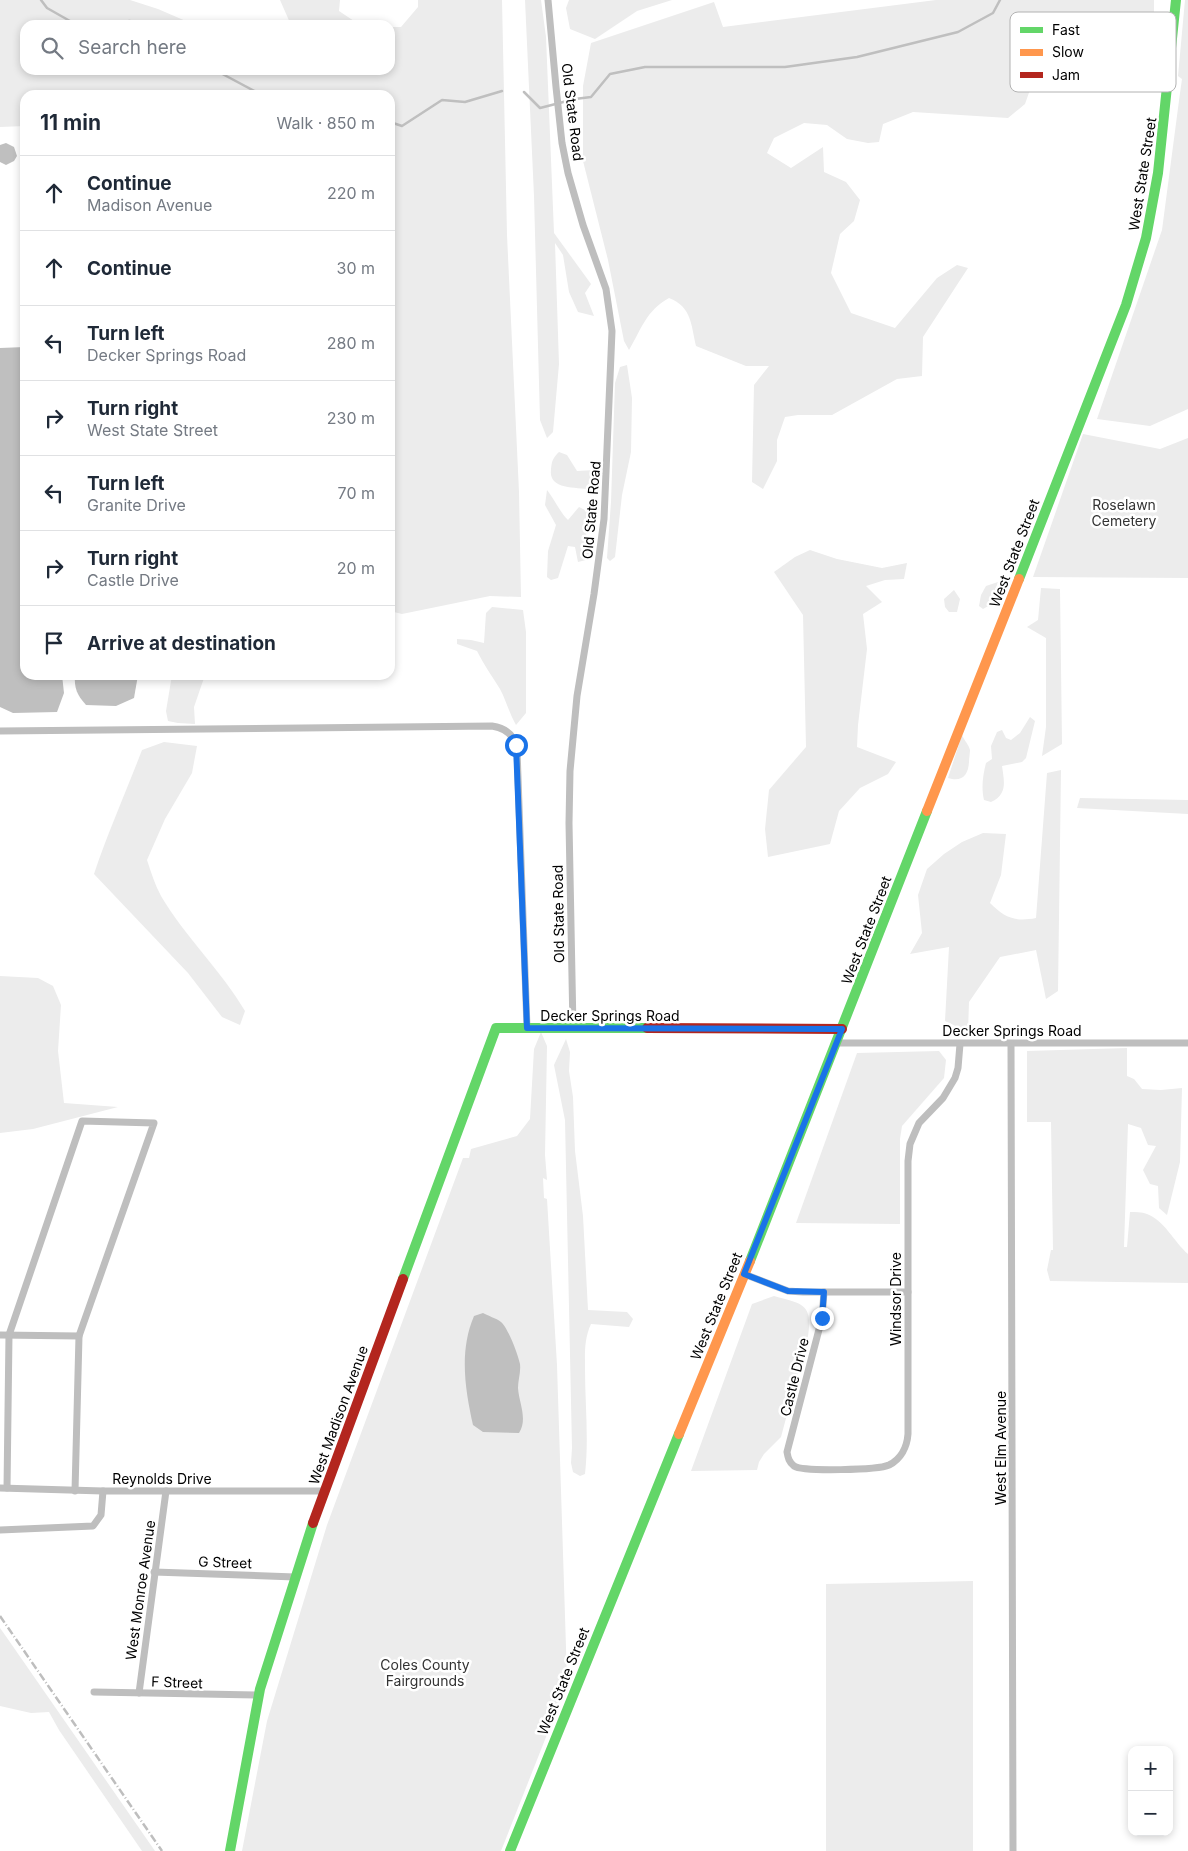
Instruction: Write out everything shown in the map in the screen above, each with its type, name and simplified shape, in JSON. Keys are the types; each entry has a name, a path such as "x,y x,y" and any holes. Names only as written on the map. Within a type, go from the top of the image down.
{"street":[{"name":"Old State Road","path":"548,0 559,116 568,173 583,225 606,289 612,331 604,519 599,566 577,696 570,771 569,816 573,1028"},
{"name":"West State Street","path":"510,1851 837,1043 1126,305 1139,265 1155,199 1162,154 1168,92"},
{"path":"0,731 492,726 506,730 514,739 517,750 527,1028"},
{"name":"West Madison Avenue","path":"230,1851 259,1695 295,1576 324,1491 496,1028 527,1028"},
{"name":"Decker Springs Road","path":"527,1028 842,1029"},
{"name":"Decker Springs Road","path":"837,1043 1188,1043"},
{"name":"Windsor Drive","path":"793,1465 807,1469 874,1469 888,1466 900,1456 904,1449 908,1434 908,1161 910,1144 919,1124 943,1098 952,1083 958,1068 960,1044"},
{"name":"West Elm Avenue","path":"1011,1044 1013,1851"},
{"path":"3,1488 9,1335 82,1120 154,1123 79,1336 75,1491"},
{"path":"744,1274 788,1291 908,1292"},
{"name":"Castle Drive","path":"793,1465 788,1460 787,1452 822,1318 824,1292"},
{"path":"0,1335 79,1336"},
{"name":"Reynolds Drive","path":"3,1488 75,1491 324,1491"},
{"name":"West Monroe Avenue","path":"139,1693 166,1490"},
{"path":"0,1530 93,1526 101,1515 103,1491"},
{"name":"G Street","path":"154,1572 295,1576"},
{"name":"F Street","path":"94,1692 259,1695"}],"green space":[{"path":"0,0 130,0 183,20 20,20 20,75 395,75 395,27 401,27 418,7 418,0 502,0 507,235 519,492 521,597 490,596 402,614 395,612 395,90 20,90 20,126 0,127"},
{"path":"280,0 340,0 339,11 352,20 289,20"},
{"path":"525,0 541,0 546,37 554,233 591,284 585,293 594,316 578,312 569,292 563,255 555,243 559,364 553,432 547,438 540,420 534,196"},
{"path":"569,0 672,0 637,11 595,39 570,29 566,8"},
{"path":"936,0 1154,0 1154,12 1010,12 1010,92 1029,92 1025,104 1008,118 913,112 883,124 879,142 868,143 847,139 827,125 804,123 774,138 767,153 791,168 823,147 824,172 846,182 860,200 854,221 840,234 831,273 851,313 895,328 937,278 957,265 968,268 923,337 922,376 897,379 832,415 785,417 777,440 777,461 763,489 752,482 754,385 769,366 746,366 696,346 686,312 682,306 669,298 650,314 629,350 624,341 608,260 583,161 583,86 591,43 714,2 723,27"},
{"path":"1185,0 1188,0 1188,409 1150,426 1097,419 1162,230 1182,79 1178,76"},
{"path":"627,365 632,398 631,452 622,495 615,557 610,561 607,558 615,383 620,367"},
{"name":"Roselawn Cemetery","path":"1083,434 1160,449 1188,438 1188,578 1033,577"},
{"path":"559,452 567,455 577,471 595,470 597,480 590,490 564,486 554,481 551,476 551,466 553,459"},
{"path":"547,490 568,520 579,507 591,513 586,538 591,554 586,560 578,562 575,547 568,546 558,578 551,580 547,577 548,551 556,525 545,505"},
{"path":"810,550 837,559 882,568 907,563 904,579 885,580 866,586 882,602 863,614 867,649 857,747 896,762 888,774 860,788 839,811 830,844 768,857 765,829 769,790 806,747 803,615 774,572 795,557"},
{"path":"998,582 990,605 983,609 979,606 981,595 986,586"},
{"path":"1041,588 1060,589 1062,744 1042,756 1046,727 1046,638 1027,627 1038,620"},
{"path":"954,590 960,599 957,612 949,612 945,607 944,599"},
{"path":"492,607 523,610 526,632 526,713 516,725 500,689 477,651 457,644 457,639 484,643 486,613"},
{"path":"171,680 203,680 194,707 195,724 168,721 166,711"},
{"path":"1030,717 1035,721 1026,758 1022,762 1002,766 1004,787 1000,795 991,802 984,800 984,772 986,763 992,759 991,746 997,732 1002,730 1006,738 1011,740 1020,733"},
{"path":"962,735 970,750 967,771 961,778 948,778"},
{"path":"164,742 197,746 192,773 165,819 147,860 159,892 171,911 245,1011 240,1025 222,1017 188,973 94,874 142,750"},
{"path":"1061,770 1058,991 1046,999 1036,950 1000,957 969,1002 968,1032 945,1021 949,947 910,954 922,933 918,895 927,869 962,842 983,833 1006,834 1001,875 990,903 1011,918 1036,918 1047,773"},
{"path":"1080,798 1188,800 1188,814 1077,808"},
{"path":"0,976 38,978 53,986 61,1005 58,1051 64,1103 118,1107 33,1129 0,1133"},
{"name":"Coles County Fairgrounds","path":"541,1032 547,1046 545,1155 547,1180 543,1178 544,1198 547,1199 557,1365 567,1679 563,1681 563,1694 501,1851 242,1851 267,1721 327,1525 463,1158 469,1158 471,1149 517,1136 530,1119 534,1049"},
{"path":"566,1039 570,1052 569,1071 573,1097 575,1151 583,1216 588,1310 627,1312 633,1319 629,1327 591,1324 585,1352 586,1461 585,1474 580,1476 573,1472 571,1463 565,1120 554,1065"},
{"path":"1127,1048 1127,1076 1134,1079 1142,1089 1182,1088 1180,1162 1167,1215 1159,1208 1158,1186 1150,1184 1143,1170 1156,1146 1148,1145 1141,1128 1128,1124 1124,1247 1127,1247 1130,1212 1143,1213 1153,1217 1188,1254 1188,1283 1050,1281 1047,1270 1051,1250 1053,1250 1051,1122 1027,1122 1027,1051"},
{"path":"939,1051 946,1060 944,1078 902,1126 900,1139 900,1224 796,1223 857,1053"},
{"path":"774,1296 798,1303 807,1311 809,1317 808,1336 781,1437 764,1454 757,1470 691,1471 752,1304"},
{"path":"973,1581 973,1851 826,1851 826,1584"},
{"path":"0,1628 155,1851 142,1851 59,1730 49,1712 31,1713 0,1706"}],"shaded area":[{"path":"6,143 14,147 17,156 14,161 6,165 0,162 0,145"},
{"path":"20,347 20,680 63,680 64,693 57,712 13,713 0,707 0,348"},
{"path":"75,680 137,680 134,698 116,706 86,705 80,698"},
{"path":"483,1313 504,1325 519,1360 518,1388 523,1422 519,1433 483,1432 473,1425 466,1384 466,1343 474,1316"}],"waterway":[{"path":"41,0 47,8 68,20"},
{"path":"524,92 540,108 591,97 610,74 645,67 785,67 857,57 958,32 993,13 1000,0"},
{"path":"224,75 253,90"},
{"path":"395,124 402,126 442,100 465,102 502,91"}],"railway":[{"path":"0,1616 162,1851"}],"traffic: fast":[{"path":"1175,12 1176,0"},
{"path":"1019,579 1126,305 1146,238 1158,173 1166,92"},
{"path":"750,1261 927,811"},
{"path":"403,1279 496,1028 647,1028"},
{"path":"510,1851 679,1434"},
{"path":"230,1851 260,1689 313,1523"}],"traffic: slow":[{"path":"927,811 1019,579"},
{"path":"679,1434 750,1261"}],"traffic: jam":[{"path":"647,1028 842,1029"},
{"path":"313,1523 403,1279"}],"route":[{"path":"516,745 527,1028 842,1029 792,1159 744,1274 788,1291 824,1292 822,1318"}]}
